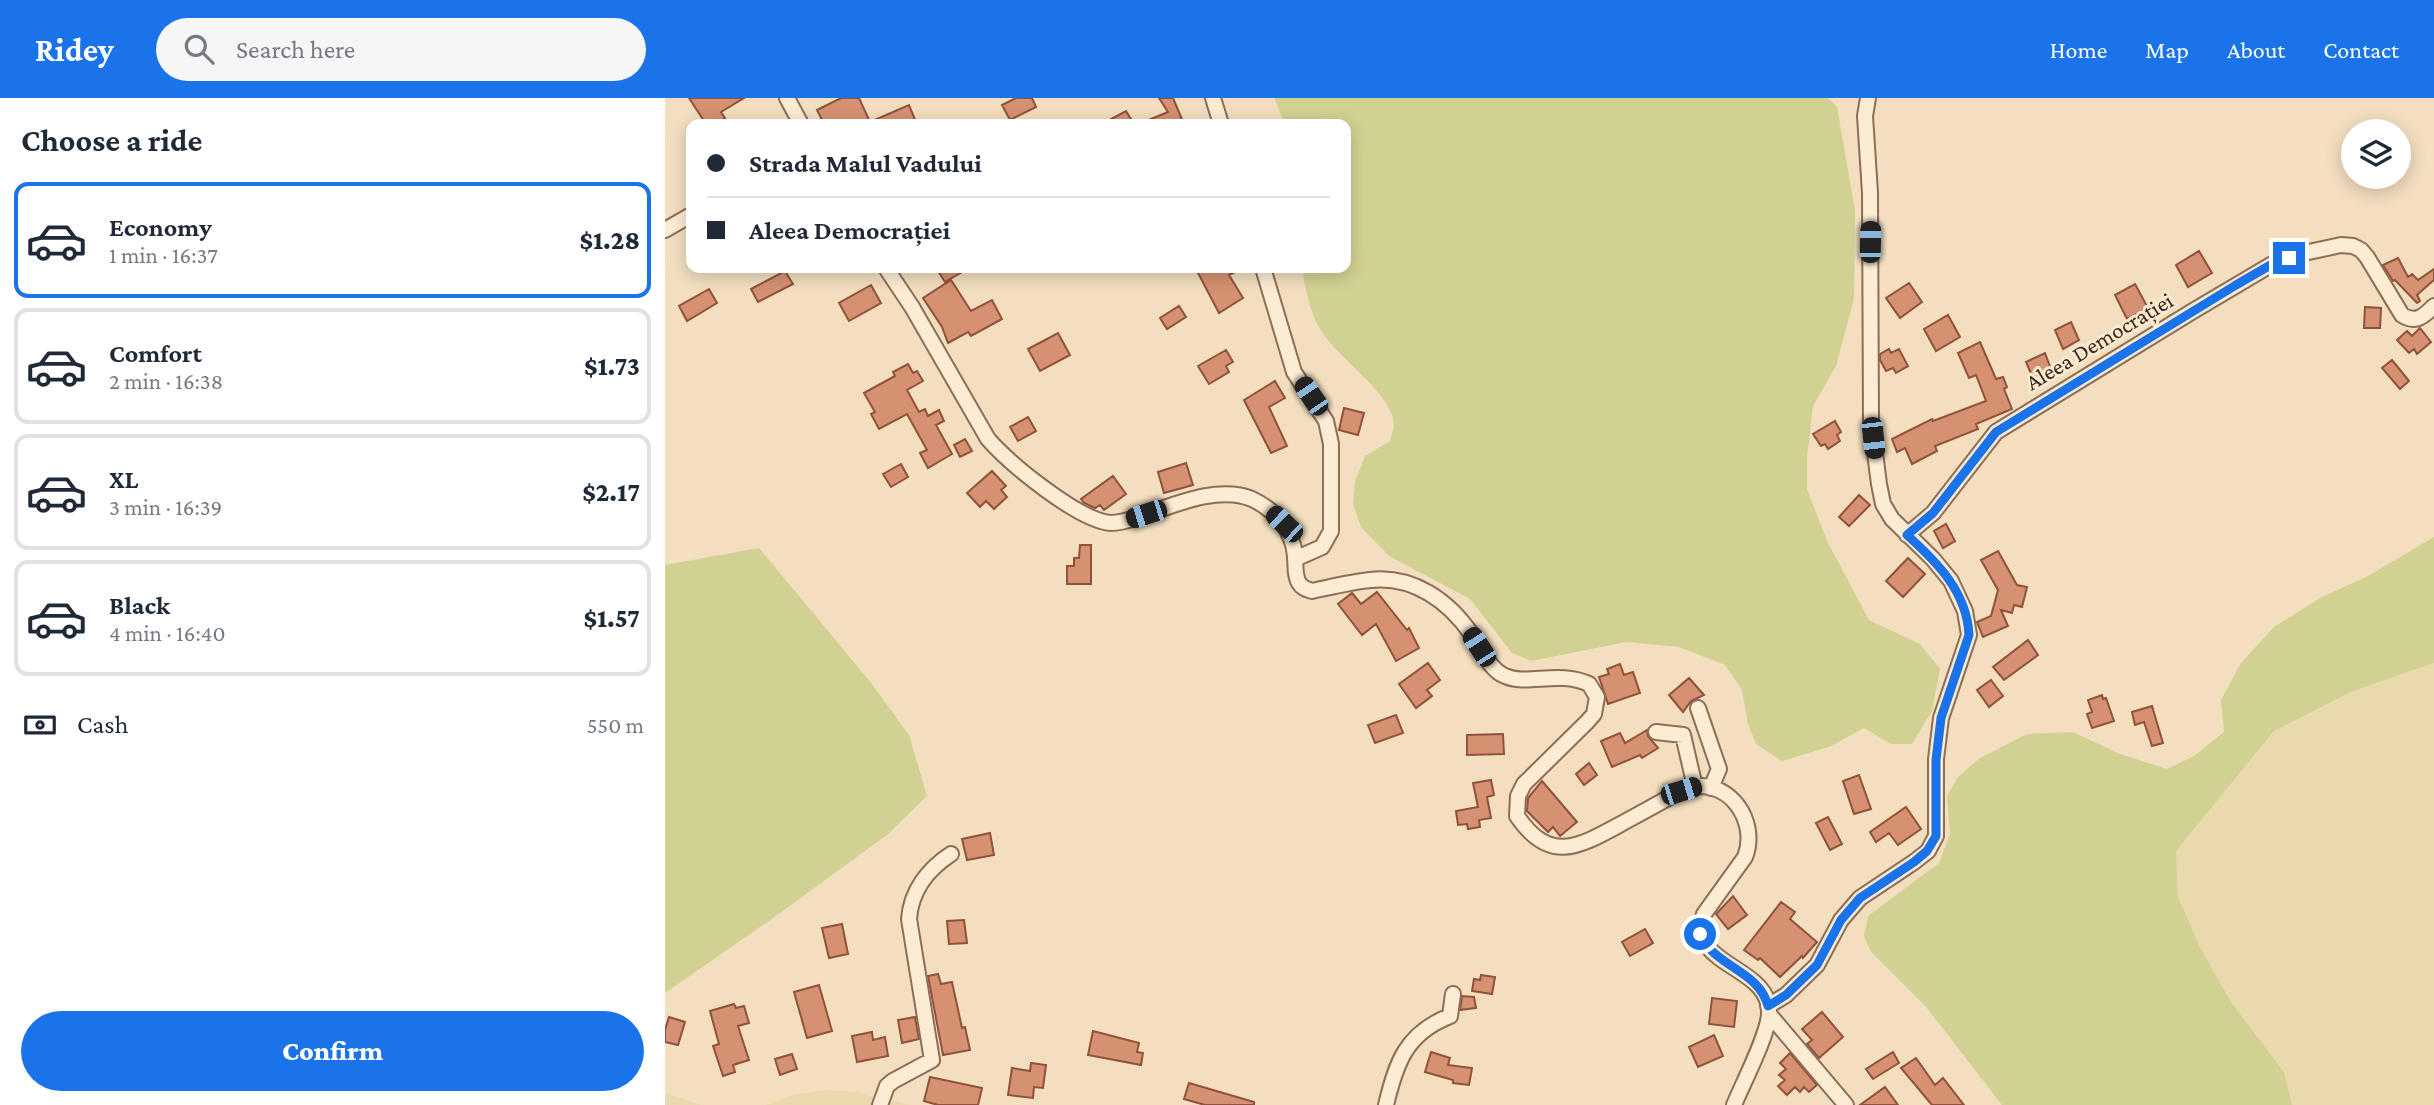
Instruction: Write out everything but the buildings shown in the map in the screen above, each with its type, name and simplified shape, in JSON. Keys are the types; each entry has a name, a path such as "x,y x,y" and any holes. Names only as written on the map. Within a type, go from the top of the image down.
{"street":[{"path":"787,98 798,119"},
{"path":"1213,98 1219,119"},
{"path":"1734,1105 1765,1031 1769,1010 1817,965 1841,920 1860,898 1914,862 1927,851 1936,836 1936,760 1941,718 1952,678 1967,642 1968,622 1951,581 1933,559 1892,519 1883,504 1871,422 1870,193 1865,116 1868,98"},
{"path":"665,230 686,218"},
{"name":"Aleea Democrației","path":"1907,535 1933,513 1996,432 2274,263 2341,244 2353,246 2367,257 2402,315 2410,320 2419,319 2434,306"},
{"path":"889,273 912,307 988,439 1019,469 1083,515 1110,523 1213,496 1236,495 1251,499 1268,509 1284,524 1294,548 1296,577 1303,588 1312,591 1370,580 1410,584 1444,602 1456,614 1500,674 1513,679 1573,678 1588,684 1594,691 1597,704 1594,714 1524,784 1518,796 1517,816 1535,838 1558,847 1581,845 1681,791 1695,787 1711,788 1734,801 1747,822 1750,839 1745,857 1704,914 1700,934 1713,953 1760,988 1769,1010 1846,1105"},
{"path":"1264,273 1294,372 1326,421 1331,444 1331,531 1322,547 1295,559"},
{"path":"1698,708 1719,769 1711,788"},
{"path":"1656,732 1683,735 1695,787"},
{"path":"880,1105 887,1086 932,1059 909,919 910,908 919,886 935,864 951,854"},
{"path":"1386,1105 1397,1064 1424,1028 1450,1016 1453,994"}],"shaded area":[{"path":"2434,663 2434,1105 2292,1105 2284,1072 2231,1002 2200,947 2178,897 2176,851 2274,731 2353,691"},
{"path":"825,1090 856,1092 910,1105 766,1105 792,1095"},
{"path":"665,1093 701,1105 665,1105"}],"green space":[{"path":"1274,98 1828,98 1837,107 1855,211 1854,299 1836,366 1813,406 1807,458 1807,489 1827,541 1869,620 1920,644 1940,669 1932,711 1912,744 1891,744 1864,728 1829,747 1782,761 1756,744 1748,724 1742,690 1725,665 1679,647 1626,642 1531,661 1512,653 1470,599 1389,556 1361,527 1353,504 1355,482 1365,456 1390,441 1394,425 1392,414 1376,390 1319,328 1309,303 1303,273 1351,273 1351,119 1283,119"},
{"path":"2434,537 2434,663 2353,691 2274,731 2176,851 2178,897 2200,947 2231,1002 2284,1072 2292,1105 2002,1105 1927,1008 1871,952 1864,936 1868,916 1939,863 1950,834 1947,796 1958,777 1980,758 2027,734 2073,732 2120,754 2167,769 2194,756 2224,732 2221,700 2241,663 2274,627 2322,597 2368,576"},
{"path":"759,548 872,684 909,735 927,796 888,834 665,993 665,565"}],"route":[{"path":"1700,934 1713,953 1760,988 1768,1006 1786,995 1817,965 1841,920 1860,898 1927,851 1936,836 1936,760 1941,718 1952,678 1969,635 1965,611 1951,581 1933,559 1907,535 1933,513 1996,432 2193,310 2274,263 2289,258"}]}
